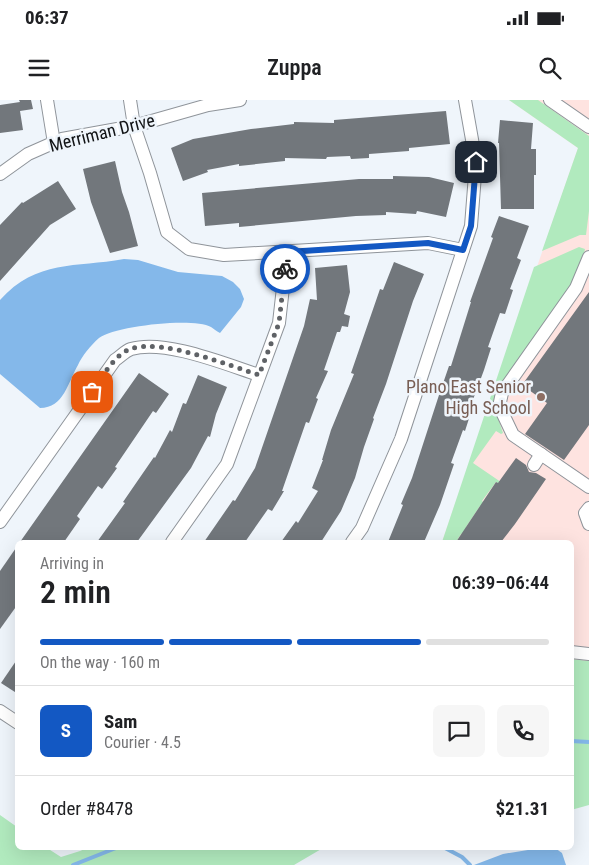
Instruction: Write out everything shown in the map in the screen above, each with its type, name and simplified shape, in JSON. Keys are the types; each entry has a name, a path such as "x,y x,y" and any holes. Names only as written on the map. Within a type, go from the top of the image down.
{"street":[{"path":"47,100 54,143"},
{"path":"130,100 134,126 167,232 189,249 224,255 428,243 463,250"},
{"name":"Merriman Drive","path":"0,174 28,154 62,139 134,126 208,102 240,100"},
{"path":"353,540 362,528 401,438 471,226 476,162 465,100"},
{"path":"550,100 589,127"},
{"path":"173,540 227,464 279,323 287,252"},
{"path":"589,257 576,288 502,393 500,402 502,412 513,435 537,460 589,487"},
{"path":"0,522 115,360 130,350 156,346 188,353 259,375"},
{"path":"589,508 585,513 589,524"},
{"path":"574,652 589,654"},
{"path":"0,711 15,721"}],"shaded area":[{"name":"Plano East Senior High School","path":"509,100 589,100 589,699 574,696 574,540 443,540 578,148"}],"green space":[{"path":"509,100 538,100 589,136 589,211 586,235 580,235 542,251 578,148"},
{"path":"579,247 585,249 583,259 569,290 497,406 503,433 501,434 496,431 473,463 511,489 510,491 496,482 482,501 495,511 480,506 466,527 469,530 461,534 457,540 443,540 534,267"},
{"path":"574,659 589,661 589,805 574,809"},
{"path":"0,815 15,826 15,850 50,850 61,857 82,850 320,850 294,865 0,865"}],"water":[{"path":"124,259 138,260 178,272 222,276 233,282 240,289 244,299 241,307 220,333 202,324 172,323 121,330 99,338 82,358 60,399 55,404 40,408 0,374 0,300 14,287 43,271 73,265"},
{"path":"528,850 558,850 562,853 566,865 474,865 503,854"}],"building":[{"path":"19,100 31,100 33,109 20,111 23,130 0,133 0,105 20,102"},
{"path":"446,111 450,144 409,148 409,151 369,154 369,158 351,159 350,156 327,157 326,159 285,158 285,161 239,166 239,164 207,170 208,172 183,181 171,148 193,139 294,124 294,122 334,123 334,120"},
{"path":"500,120 533,123 531,149 536,149 534,209 501,209 498,143"},
{"path":"115,161 138,246 110,253 91,202 83,169"},
{"path":"393,176 429,177 454,183 446,217 417,211 416,214 386,212 386,215 239,227 239,223 205,226 202,193 359,179 393,179"},
{"path":"58,181 76,209 50,225 0,281 0,225 22,202"},
{"path":"499,216 529,226 517,258 521,260 510,289 513,290 505,314 500,313 488,347 491,348 471,405 473,406 465,431 463,430 451,463 454,464 440,505 425,540 389,540 403,505 401,504 412,478 449,366 451,366 470,302 493,238 491,237"},
{"path":"394,262 424,274 373,418 355,478 341,511 322,540 282,540 296,521 298,523 318,491 312,488 323,460 331,430 354,374 351,373 380,289 383,290"},
{"path":"347,265 350,292 344,314 350,316 348,327 342,326 340,332 337,332 324,370 328,371 316,398 318,399 309,423 306,422 282,491 284,491 272,511 268,509 246,540 205,540 233,500 235,501 255,468 304,326 310,299 317,300 315,268"},
{"path":"589,292 589,425 564,460 525,434 547,403 522,385"},
{"path":"139,373 169,394 156,413 153,411 102,489 98,486 77,516 80,519 65,540 21,540"},
{"path":"198,375 227,387 216,414 210,437 208,436 191,468 138,540 98,540 155,458 170,430 172,432 183,403 186,404"},
{"path":"516,458 526,465 529,472 536,473 546,479 503,540 457,540 496,482 498,483"},
{"path":"15,549 15,608 0,629 0,571"},
{"path":"15,662 15,692 1,683"}],"waterway":[{"path":"574,741 589,742"},
{"path":"73,865 111,850"},
{"path":"449,850 462,857 470,865"}],"way so far":[{"path":"92,392 115,360 130,350 156,346 188,353 259,375 279,323 285,269"}],"place":[{"name":"Plano East Senior High School","path":"541,397"}],"route":[{"path":"285,269 287,252 428,243 463,250 471,226 476,162"}]}
